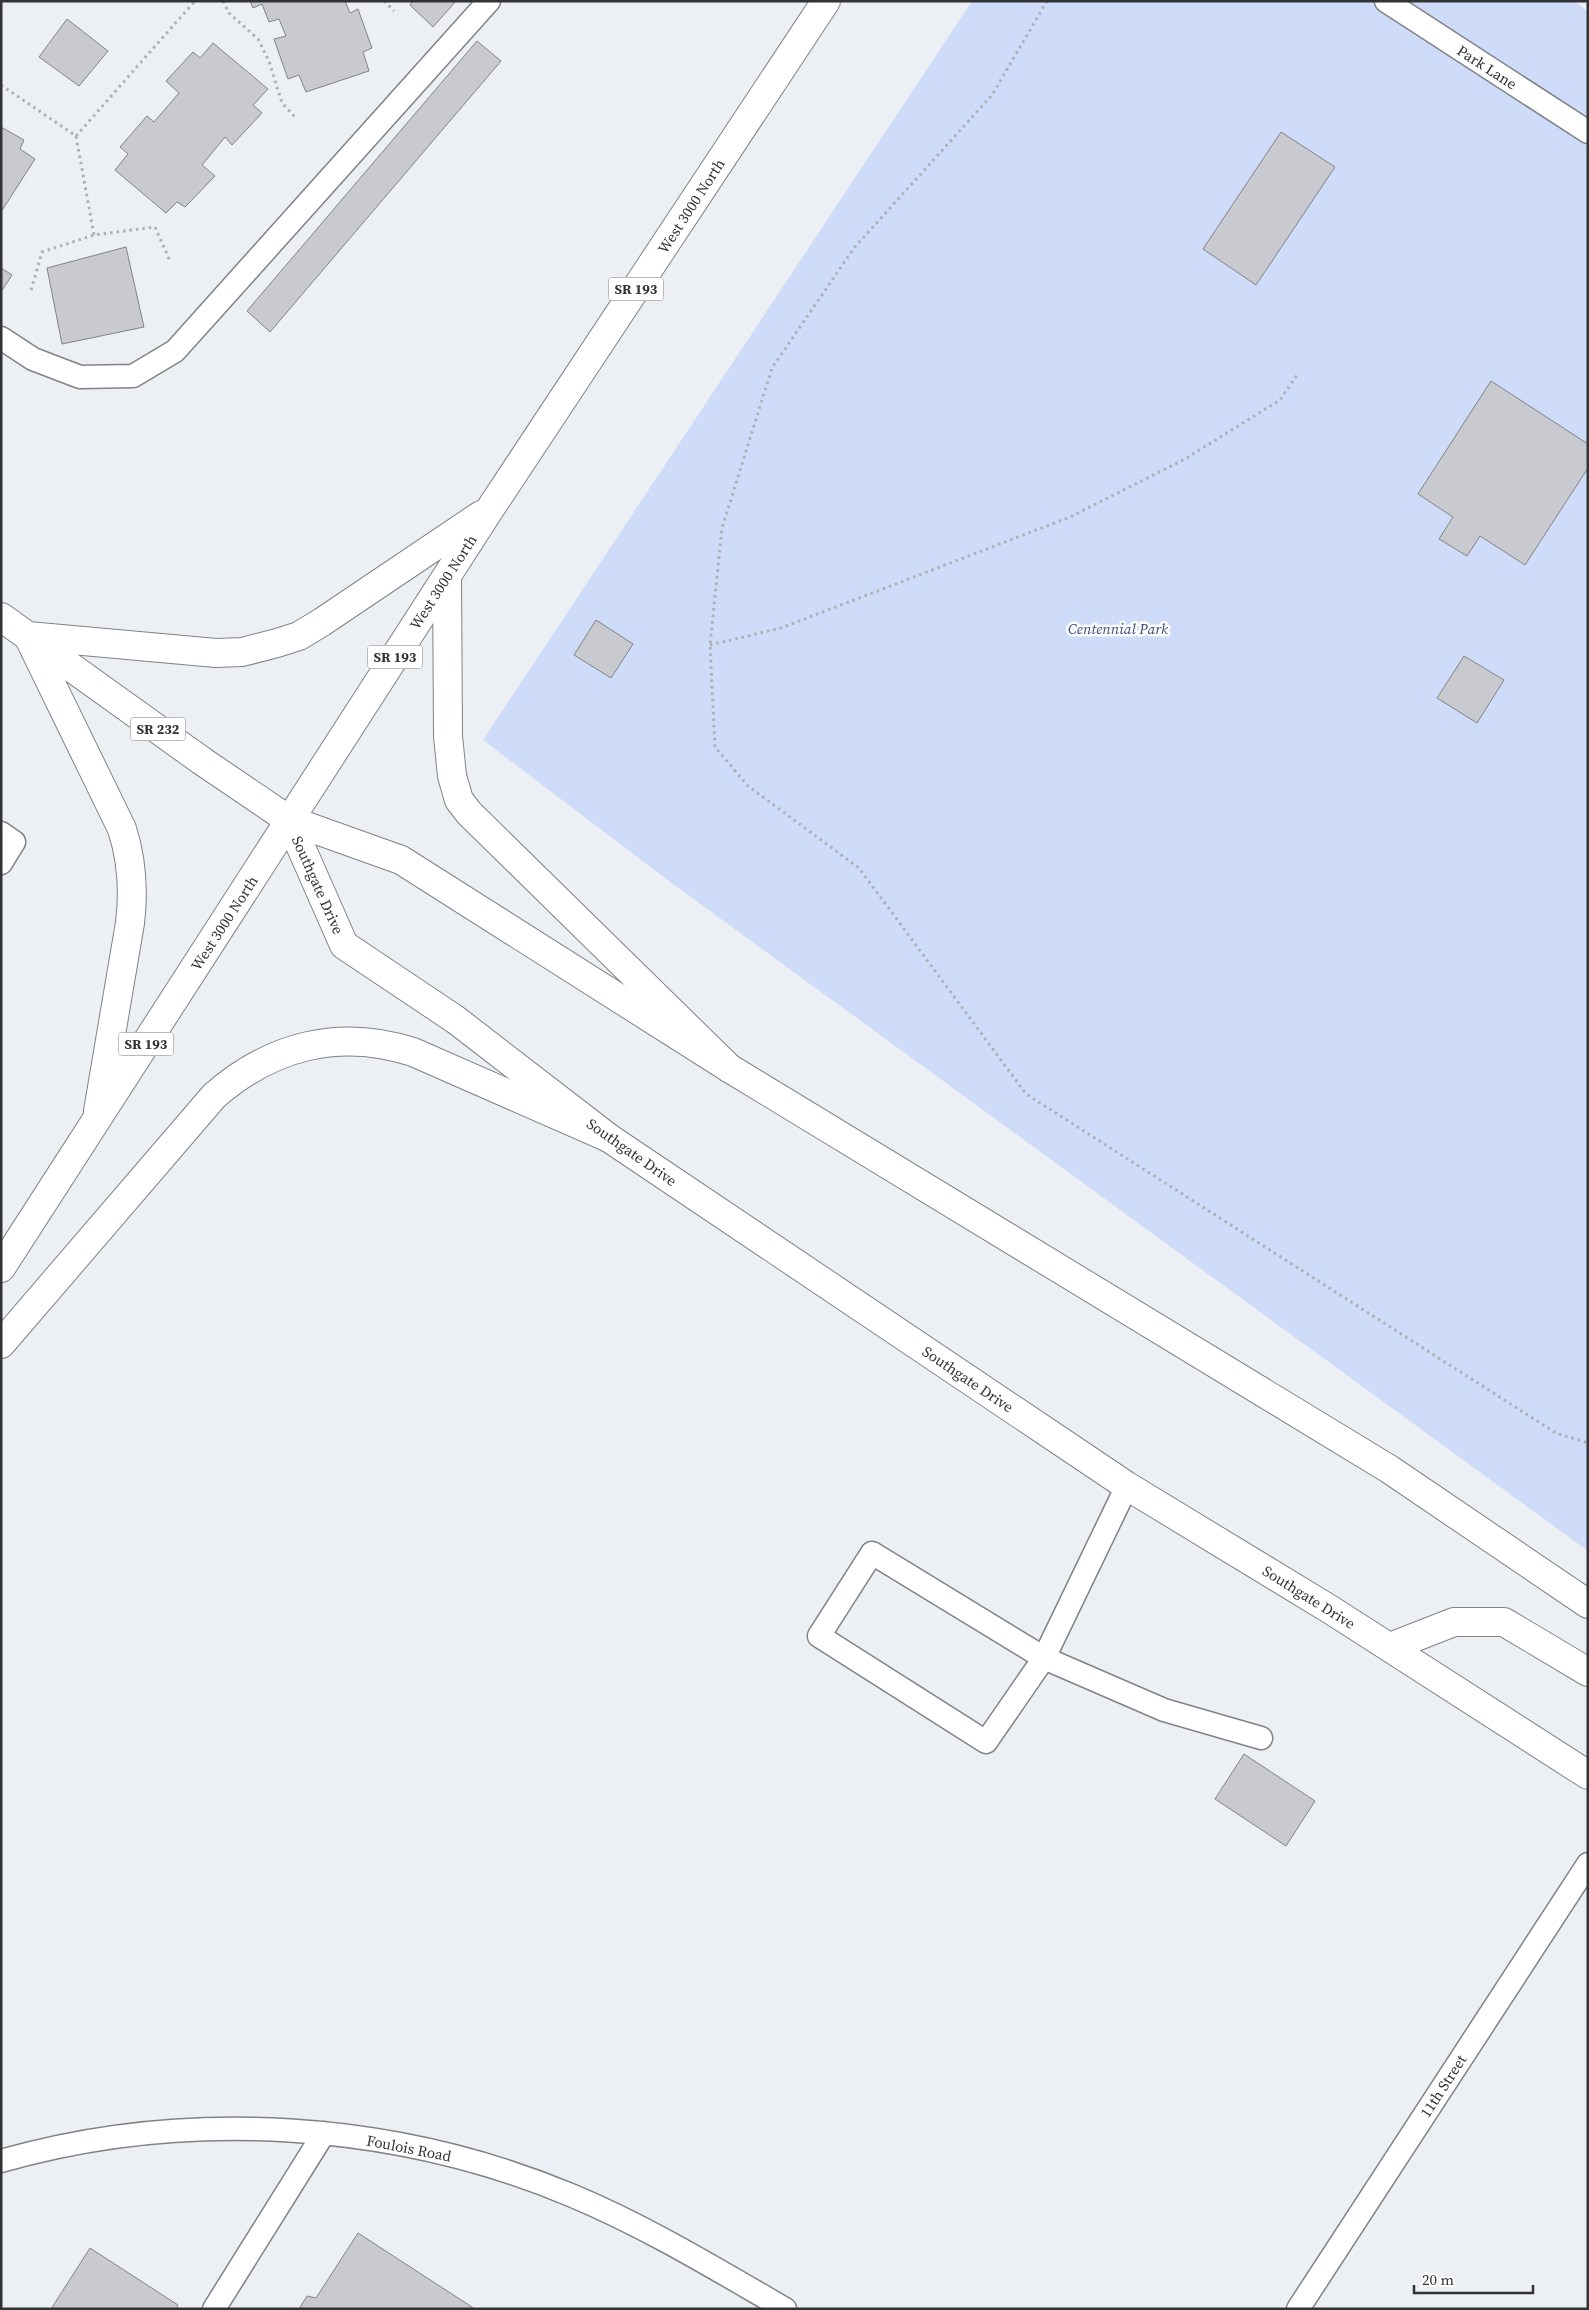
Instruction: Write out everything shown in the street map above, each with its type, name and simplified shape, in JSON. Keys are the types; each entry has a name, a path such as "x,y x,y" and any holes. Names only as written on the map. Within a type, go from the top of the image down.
{"main road":[{"name":"West 3000 North","path":"1,1268 490,509 826,1"},
{"path":"28,636 216,653 259,649 299,636 490,509"},
{"path":"447,577 448,736 452,776 459,800 469,813 729,1068"},
{"name":"SR 232","path":"1,617 202,761 289,820"},
{"path":"28,636 122,829 131,862 132,904 130,923 96,1122"},
{"name":"Southgate Drive","path":"289,820 401,860 729,1068 1389,1469 1588,1604"},
{"name":"Southgate Drive","path":"289,820 344,945 456,1020 610,1138 1127,1486 1331,1610 1588,1775"},
{"path":"1,1344 214,1096 243,1073 281,1053 336,1041 395,1046 413,1052 610,1138"},
{"path":"1390,1647 1454,1622 1504,1622 1588,1672"}],"lane":[{"path":"1,338 33,359 80,377 133,376 175,351 489,1"},
{"name":"Park Lane","path":"1386,1 1588,132"},
{"path":"1,833 14,842 1,863"},
{"path":"1127,1486 1044,1658 986,1742 819,1636 872,1553 1044,1658 1164,1710 1261,1738"},
{"name":"11th Street","path":"1298,2309 1588,1864"},
{"name":"Foulois Road","path":"1,2161 81,2142 151,2133 250,2129 324,2133 397,2145 454,2157 572,2196 664,2240 785,2309"},
{"path":"214,2309 324,2133"}],"path":[{"path":"76,136 195,1"},
{"path":"223,1 228,13 258,39 269,61 282,103 294,116"},
{"path":"384,1 394,11"},
{"path":"1047,1 992,95 854,248 772,368 722,528 710,645 715,747 748,786 859,868 1026,1094 1556,1433 1588,1443"},
{"path":"1,85 76,136 94,234"},
{"path":"31,290 42,252 94,234 155,227 170,261"},
{"path":"710,645 781,628 1070,517 1185,459 1280,400 1297,375"}],"green space":[{"name":"Centennial Park","path":"972,1 1573,1 1588,11 1588,1551 673,884 483,740"}],"building":[{"path":"250,1 345,1 350,13 358,9 372,48 363,52 369,71 306,92 299,75 288,79 274,39 286,36 279,19 269,22 262,4 253,8"},
{"path":"413,1 456,1 433,27 410,5"},
{"path":"67,19 108,51 79,86 39,57"},
{"path":"477,41 501,61 270,332 247,311"},
{"path":"213,43 268,89 253,105 262,113 232,145 225,137 202,165 215,176 185,207 177,202 166,213 115,170 128,154 120,147 147,116 154,122 179,93 166,81 193,52 200,58"},
{"path":"1,127 24,140 20,149 35,159 1,212"},
{"path":"1281,132 1335,167 1256,285 1203,249"},
{"path":"126,247 144,327 62,344 47,268"},
{"path":"1,268 12,275 1,292"},
{"path":"1491,381 1588,444 1588,468 1525,565 1480,536 1467,556 1439,539 1453,517 1418,494"},
{"path":"596,620 633,644 611,678 574,655"},
{"path":"1464,656 1504,680 1477,723 1437,698"},
{"path":"1244,1754 1315,1801 1286,1846 1215,1799"},
{"path":"358,2233 475,2309 299,2309 307,2296 316,2298"},
{"path":"90,2248 178,2305 176,2309 51,2309"}]}
